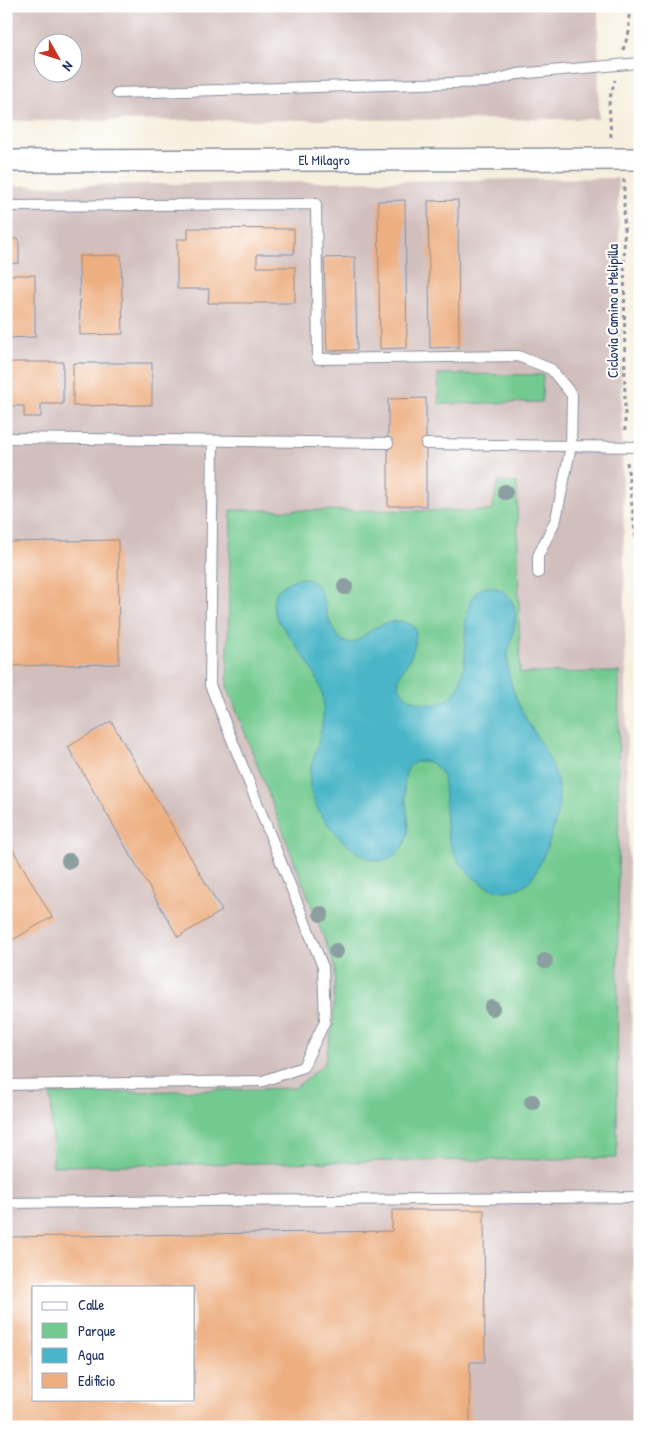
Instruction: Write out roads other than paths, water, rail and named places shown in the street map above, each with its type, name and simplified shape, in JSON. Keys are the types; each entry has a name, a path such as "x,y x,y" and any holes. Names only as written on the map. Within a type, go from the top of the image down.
{"street":[{"name":"El Milagro","path":"6,162 630,159"}],"lane":[{"path":"117,93 488,82 517,74 640,63"},
{"path":"6,206 316,204 318,359 518,356 551,369 572,395 571,446 556,519 538,556 538,573"},
{"path":"6,438 388,443"},
{"path":"6,1085 263,1081 303,1067 325,1021 323,967 210,685 213,441"},
{"path":"426,444 640,447"},
{"path":"6,1203 640,1197"}],"water":[{"path":"299,578 310,580 317,585 335,632 346,642 354,642 374,628 389,622 399,621 413,626 416,633 415,645 399,678 399,686 409,698 428,704 436,704 446,700 458,688 465,661 467,615 469,604 474,595 480,589 490,587 499,589 506,594 512,602 515,611 514,630 508,658 511,684 519,706 547,754 559,789 558,810 552,832 538,867 528,882 518,888 507,891 496,890 476,879 467,871 450,844 443,777 437,767 431,763 416,762 409,767 406,774 404,783 409,825 408,833 402,848 390,859 372,860 363,856 345,843 327,823 315,804 310,783 311,766 323,721 323,697 318,680 308,662 277,619 273,604 276,593 280,588"}]}
